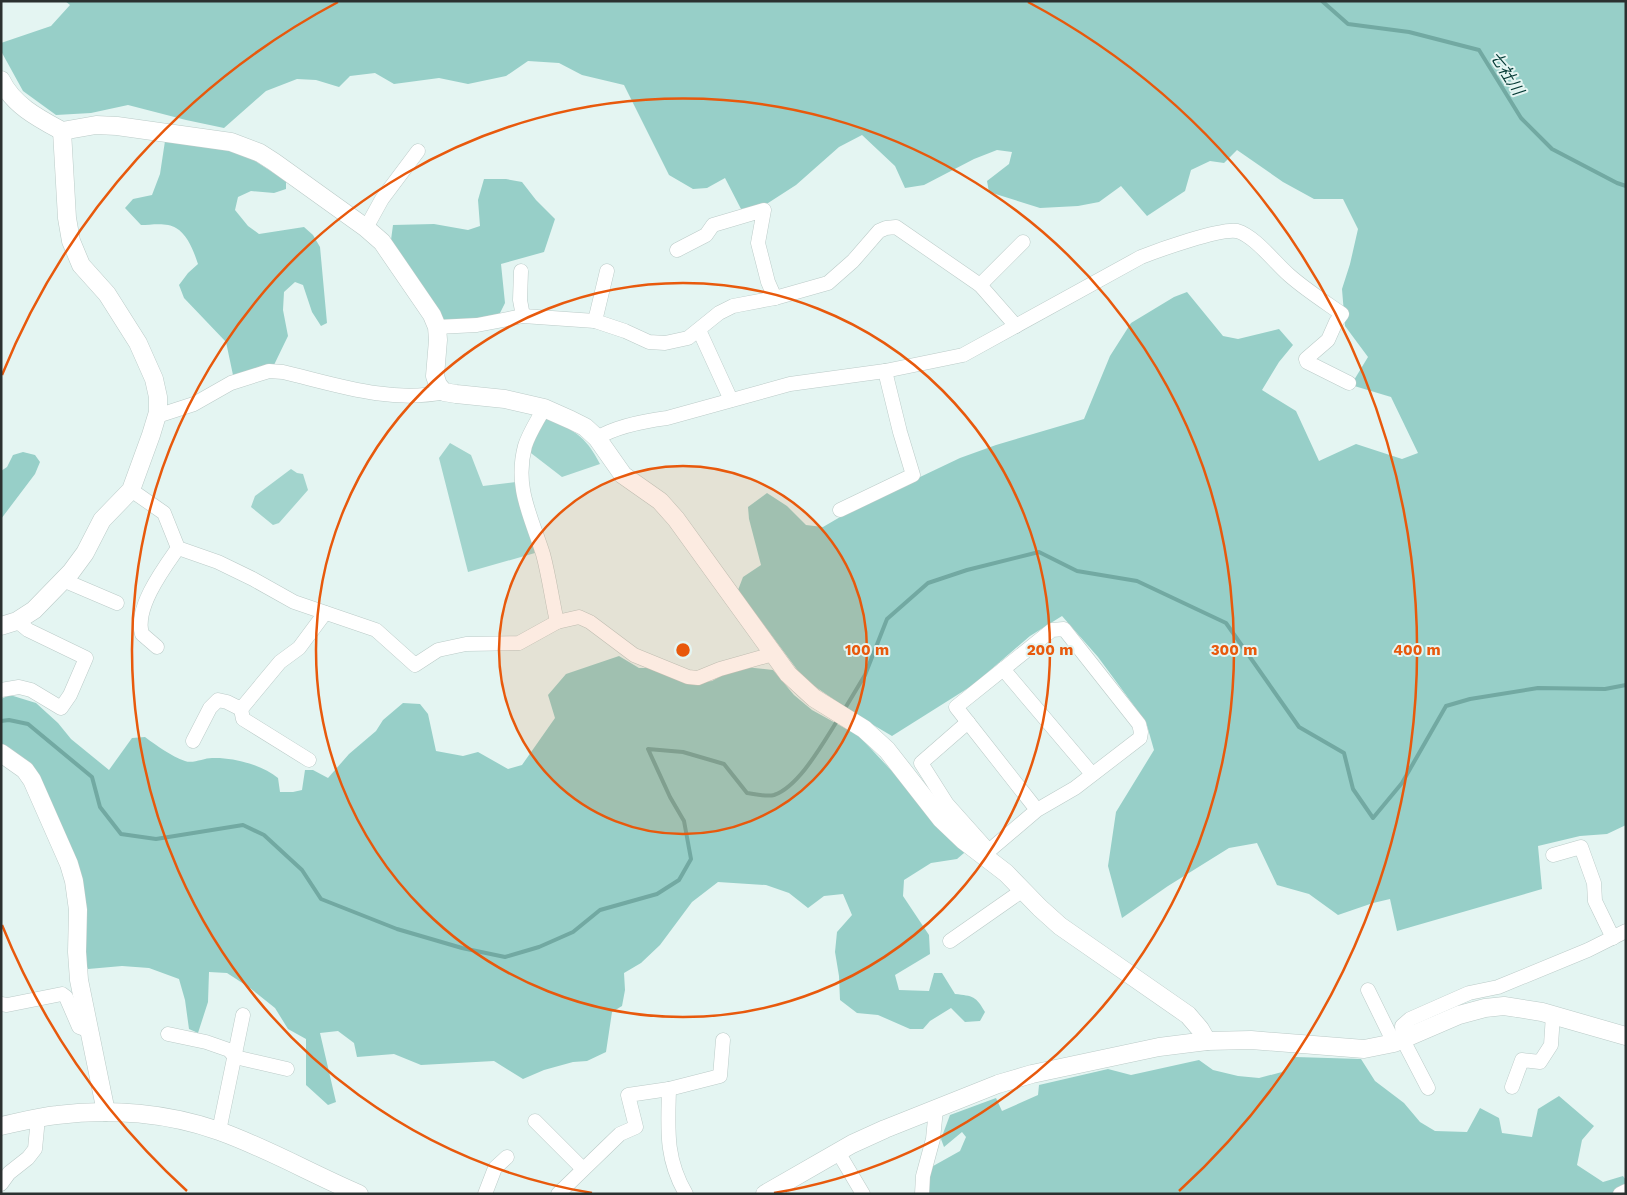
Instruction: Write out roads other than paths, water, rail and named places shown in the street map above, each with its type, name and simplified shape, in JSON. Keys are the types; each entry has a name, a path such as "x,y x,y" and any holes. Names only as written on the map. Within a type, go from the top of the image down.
{"street":[{"path":"1,80 7,91 22,106 62,131 96,125 117,126 231,142 260,153 274,162 366,228 392,254 426,304 437,327 438,340 435,376 438,385 444,392"},
{"path":"9,623 34,610 63,580 85,553 102,520 130,490 157,416 158,397 154,379 138,343 107,294 81,265 72,241 67,218 62,131"},
{"path":"366,228 382,199 418,151"},
{"path":"677,250 706,235 714,225 764,210 758,243 768,282 775,298"},
{"path":"437,327 477,325 522,316 595,321 626,331 649,342 665,343 688,338 719,314 733,306 775,298 828,282 848,266 879,231 896,227 980,285 1016,326"},
{"path":"597,438 607,432 790,384 884,370 963,355 1157,250 1222,232 1236,231 1248,236 1290,276 1342,314 1328,340 1306,359 1307,362 1349,383"},
{"path":"980,285 1023,242"},
{"path":"521,271 520,300 522,316"},
{"path":"595,321 607,271"},
{"path":"699,330 731,400"},
{"path":"840,510 913,474 884,370"},
{"path":"157,416 194,404 231,383 269,371 283,372 391,395 444,392 505,399 544,408 571,420 597,438 623,475 660,501 676,519 788,674 814,698 864,729 887,750 941,819 963,840 987,853"},
{"path":"544,408 525,444 521,468 522,486 524,501 543,555 557,622"},
{"path":"130,490 164,512 178,548 218,562 294,602 376,630 415,665 438,650 466,644 519,642 557,622 579,617 590,622 634,655 688,677 698,678 720,669 772,654"},
{"path":"157,647 142,634 140,619 153,585 178,548"},
{"path":"63,580 117,603"},
{"path":"309,760 243,719 241,709 263,680 280,662 299,648 324,613"},
{"path":"1,690 19,687 31,690 61,708 70,695 86,658 9,623"},
{"path":"987,853 1036,810 1075,788 1140,738 1139,724 1064,629 1052,630 956,707 1036,810"},
{"path":"1003,669 1092,774"},
{"path":"193,741 210,708 218,700 241,709"},
{"path":"968,722 921,763 947,804 987,853 1060,926 1188,1015 1207,1041"},
{"path":"1,753 25,770 32,780 74,881 78,910 77,952 79,980 106,1112"},
{"path":"1553,855 1581,847 1594,883 1595,901 1613,938"},
{"path":"950,941 1023,890"},
{"path":"1398,1041 1402,1026 1410,1019 1469,993 1498,987 1588,950 1626,931"},
{"path":"1368,990 1428,1088"},
{"path":"1,1004 7,1006 62,994 66,997 79,1027 90,1031"},
{"path":"765,1194 838,1152 885,1129 998,1084 1032,1074 1159,1047 1207,1041 1251,1040 1357,1049 1398,1041 1459,1015 1486,1008 1504,1006 1553,1015 1626,1036"},
{"path":"219,1131 243,1015"},
{"path":"1512,1087 1522,1060 1540,1062 1551,1045 1553,1015"},
{"path":"168,1034 206,1042 229,1050 235,1057 287,1069"},
{"path":"558,1194 620,1134 636,1127 628,1095 669,1089 720,1076 723,1040"},
{"path":"669,1089 668,1134 671,1159 686,1194"},
{"path":"922,1194 923,1176 933,1139 936,1109"},
{"path":"1,1126 65,1114 106,1112 137,1113 170,1118 219,1131 358,1194"},
{"path":"1,1184 9,1173 28,1158 35,1149 38,1118"},
{"path":"535,1121 583,1169"},
{"path":"838,1152 863,1194"},
{"path":"485,1194 496,1168 507,1157"},
{"path":"1620,1194 1626,1191"}],"waterway":[{"name":"七社川","path":"1322,1 1348,24 1409,32 1479,50 1521,118 1552,149 1626,186"},
{"path":"844,710 865,675 887,619 928,583 967,570 1039,552 1077,571 1137,581 1226,623 1299,727 1344,753 1353,789 1373,818 1402,783 1446,706 1470,699 1538,688 1605,689 1626,685"},
{"path":"1,721 9,720 28,724 92,777 100,807 121,834 156,839 243,825 264,835 302,870 321,899 397,929 462,948 505,957 539,947 573,932 600,910 657,894 679,880 691,859 684,821 670,797 648,749 683,752 724,764 747,793 771,796 784,790 802,773 839,718"}]}
